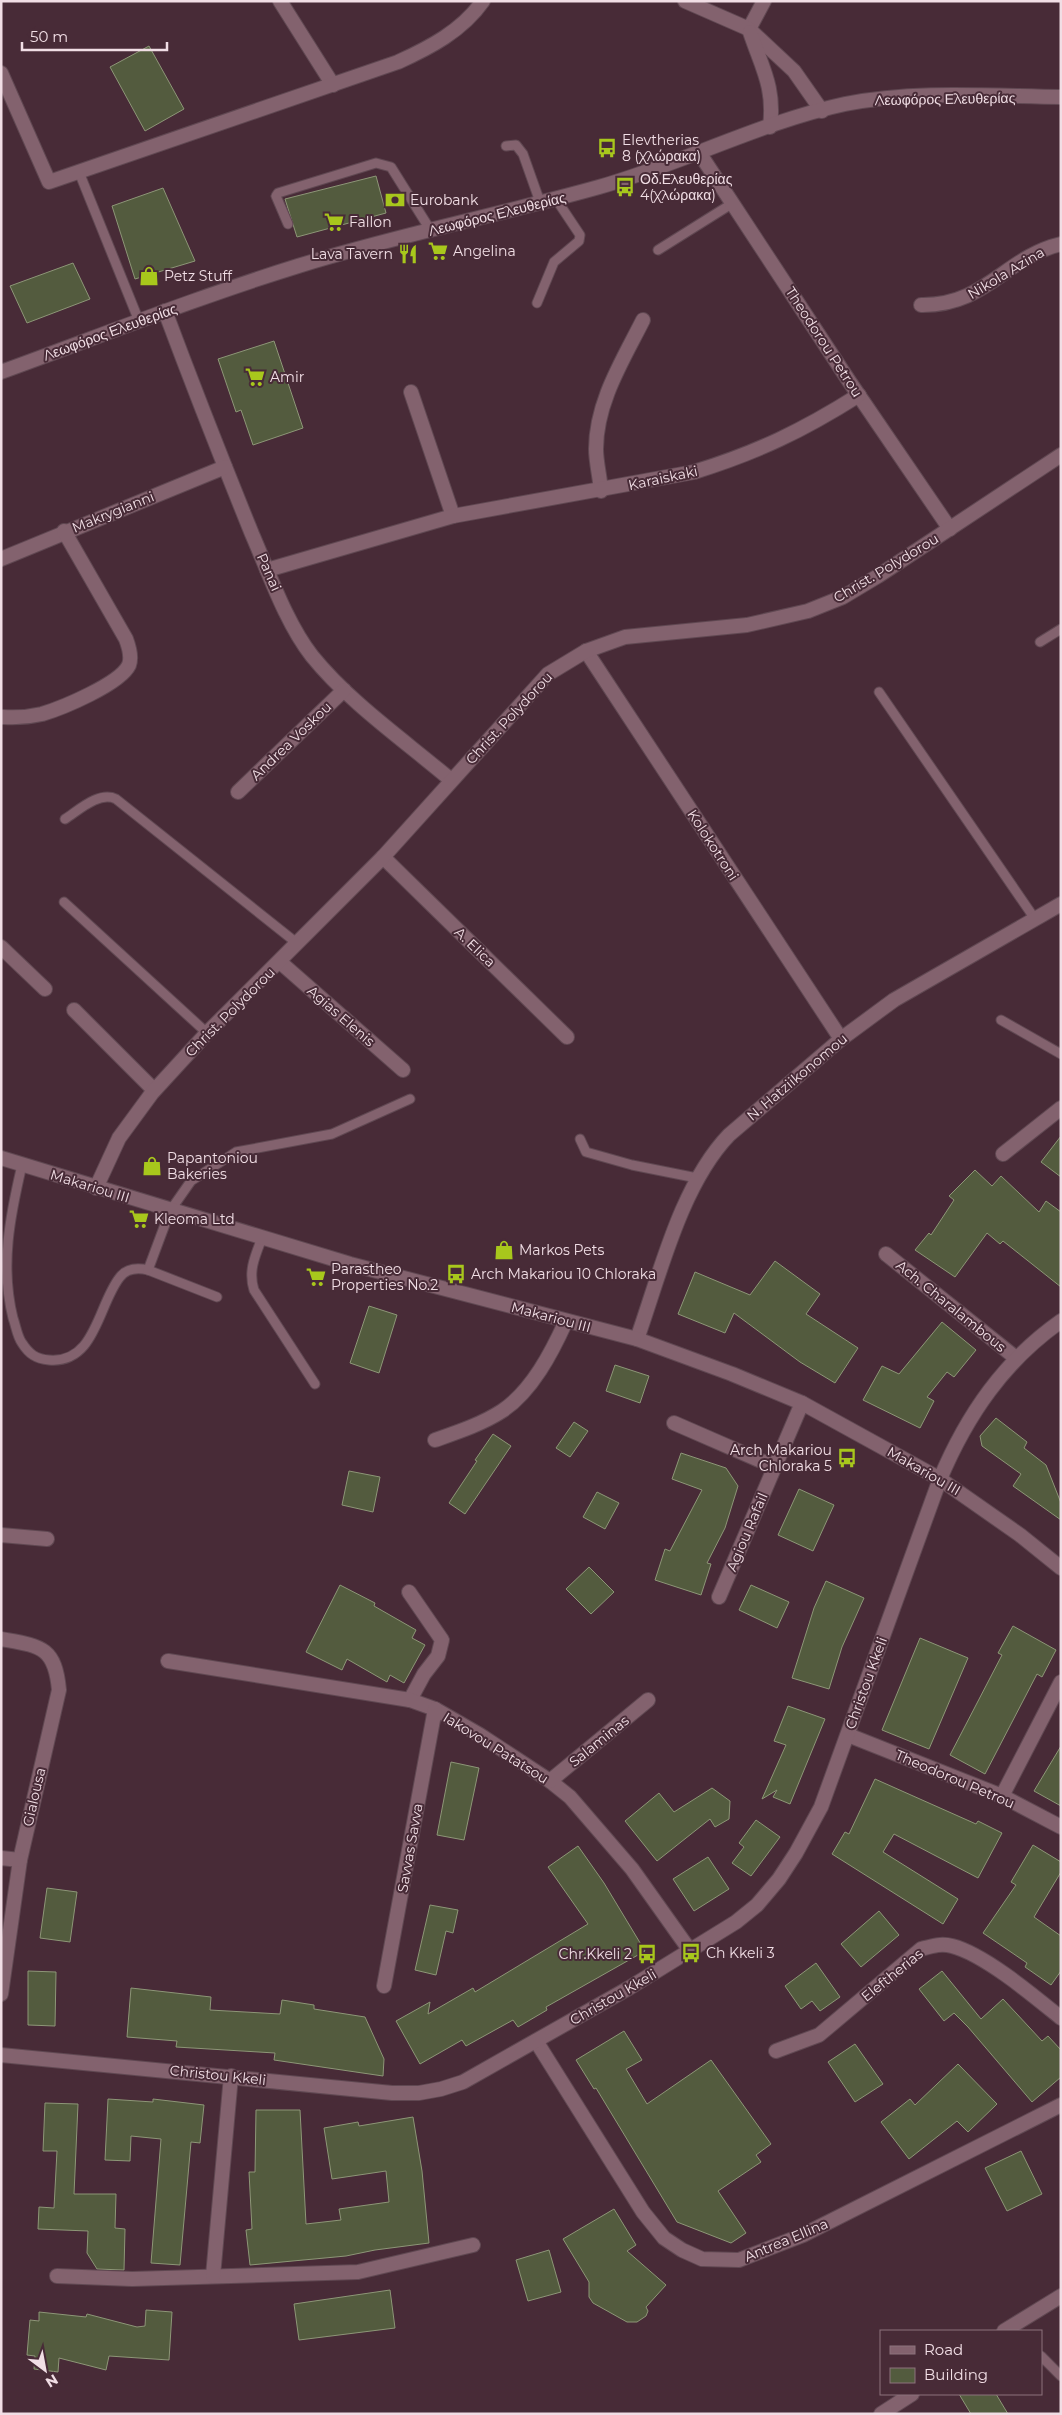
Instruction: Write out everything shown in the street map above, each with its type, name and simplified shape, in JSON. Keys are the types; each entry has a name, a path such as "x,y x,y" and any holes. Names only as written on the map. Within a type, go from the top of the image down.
{"street":[{"path":"280,1 333,85"},
{"path":"1,73 49,182 333,85 422,51 464,22 483,1"},
{"path":"685,1 748,29 794,71 822,111"},
{"path":"748,29 764,1"},
{"path":"748,29 767,76 772,95 770,127"},
{"name":"Λεωφόρος Ελευθερίας","path":"1,372 165,311 300,266 599,187 700,154 770,127 822,111 849,104 890,98 1061,97"},
{"name":"Theodorou Petrou","path":"700,154 950,529"},
{"name":"Nikola Azina","path":"921,305 941,306 959,301 975,293 1031,256 1061,244"},
{"name":"Panai","path":"165,311 225,468 267,570 298,635 311,655 344,690 451,780"},
{"path":"601,490 596,449 602,412 610,384 643,320"},
{"path":"411,392 453,516"},
{"name":"Karaiskaki","path":"267,570 453,516 694,472 733,460 790,436 859,395"},
{"name":"Christ. Polydorou","path":"96,1188 119,1138 154,1090 383,857 548,674 586,651 625,637 747,624 808,611 843,597 878,576 1061,455"},
{"name":"Makrygianni","path":"1,559 64,531 225,468"},
{"path":"3,717 22,718 63,706 112,681 123,674 129,664 130,652 126,639 64,531"},
{"name":"Kolokotroni","path":"586,651 841,1039"},
{"name":"Andrea Voskou","path":"238,792 344,690"},
{"name":"A. Elica","path":"383,857 567,1037"},
{"name":"N. Hatziikonomou","path":"637,1339 682,1213 697,1178 715,1150 729,1135 841,1039 894,1000 1061,904"},
{"path":"1,947 45,989"},
{"name":"Agias Elenis","path":"280,962 403,1070"},
{"path":"74,1010 154,1090"},
{"path":"1004,1154 1061,1108"},
{"name":"Makariou III","path":"1,1158 170,1211 350,1264 637,1339 732,1374 802,1404 940,1479 1020,1535 1061,1568"},
{"name":"Ach. Charalambous","path":"886,1254 1016,1358"},
{"path":"435,1440 462,1431 503,1410 529,1384 551,1355 566,1321"},
{"name":"Christou Kkeli","path":"1,2055 392,2093 419,2093 463,2082 691,1952 736,1922 757,1905 779,1879 796,1853 821,1807 940,1479 964,1428 1016,1358 1038,1337 1061,1322"},
{"name":"Agiou Rafail","path":"720,1597 802,1404"},
{"path":"674,1423 775,1467"},
{"path":"1,1535 47,1539"},
{"path":"409,1592 442,1640 438,1656 424,1674 410,1700"},
{"name":"Gialousa","path":"1,1639 39,1646 48,1653 57,1674 59,1690 20,1860 1,1994"},
{"name":"Iakovou Patatsou","path":"168,1661 410,1700 435,1709 480,1735 550,1781 570,1798 632,1869 691,1952"},
{"path":"1002,1796 1061,1682"},
{"name":"Salaminas","path":"550,1781 648,1700"},
{"name":"Savvas Savva","path":"384,1986 435,1709"},
{"name":"Theodorou Petrou","path":"848,1735 1002,1796 1061,1827"},
{"path":"1,1858 20,1860"},
{"name":"Eleftherias","path":"776,2051 820,2035 922,1948 935,1944 967,1951 1000,1972 1061,2018"},
{"name":"Antrea Ellina","path":"536,2042 643,2212 664,2238 682,2250 702,2259 739,2260 803,2235 1061,2105"},
{"path":"212,2276 231,2076"},
{"path":"57,2276 132,2279 358,2272 473,2245"},
{"path":"1011,2330 1061,2296"},
{"path":"881,2414 910,2395"}],"lane":[{"path":"506,146 516,145 520,148 540,202"},
{"path":"288,224 276,196 278,193 376,163 391,167 431,231"},
{"path":"79,172 139,321"},
{"path":"537,303 554,262 578,241 580,235 556,198"},
{"path":"658,250 733,203"},
{"path":"1040,642 1061,629"},
{"path":"879,692 1035,919"},
{"path":"65,819 98,798 109,796 116,799 298,944"},
{"path":"64,902 208,1033"},
{"path":"1002,1020 1061,1054"},
{"path":"148,1270 170,1211 191,1181 236,1152 332,1134 410,1099"},
{"path":"580,1139 586,1152 632,1165 697,1178"},
{"path":"22,1165 6,1232 5,1268 8,1302 20,1341 29,1353 38,1359 52,1360 70,1357 81,1350 91,1337 121,1276 138,1268 148,1270 216,1297"},
{"path":"262,1238 251,1268 250,1278 254,1290 315,1384"},
{"path":"1042,2357 1061,2376"}],"building":[{"path":"149,46 184,109 145,131 110,67"},
{"path":"376,176 386,213 297,237 285,199"},
{"path":"163,188 195,261 135,279 112,206"},
{"path":"73,263 90,299 27,323 10,286"},
{"name":"Amir","path":"274,341 303,428 253,445 241,410 236,412 218,359"},
{"path":"1061,1136 1061,1177 1041,1162"},
{"path":"975,1170 992,1186 1001,1176 1039,1212 1046,1201 1061,1212 1061,1287 1003,1241 1000,1244 987,1233 955,1277 915,1250 929,1233 931,1235 954,1200 949,1196"},
{"path":"775,1261 820,1294 806,1314 858,1348 835,1383 800,1362 734,1313 725,1333 678,1314 695,1272 750,1295"},
{"path":"369,1306 397,1315 379,1373 350,1363"},
{"path":"942,1322 976,1350 954,1377 947,1372 927,1397 934,1401 920,1428 863,1400 882,1366 899,1374"},
{"path":"615,1365 649,1376 640,1403 606,1391"},
{"path":"996,1418 1027,1442 1024,1448 1046,1465 1061,1503 1061,1520 1013,1486 1021,1474 982,1446 980,1436"},
{"path":"574,1422 588,1431 570,1457 556,1448"},
{"path":"493,1434 511,1446 465,1514 449,1503"},
{"path":"681,1453 726,1468 738,1486 725,1528 707,1563 711,1564 701,1595 655,1580 665,1549 670,1551 702,1490 672,1479"},
{"path":"349,1471 380,1477 373,1512 342,1505"},
{"path":"799,1489 834,1505 813,1551 778,1535"},
{"path":"597,1492 619,1503 605,1529 583,1517"},
{"path":"589,1567 614,1592 591,1614 566,1589"},
{"path":"826,1581 864,1598 842,1647 829,1689 792,1678 814,1608"},
{"path":"340,1585 375,1603 374,1606 416,1630 412,1638 425,1645 404,1683 390,1675 387,1682 347,1659 342,1670 306,1652"},
{"path":"751,1585 789,1602 777,1628 739,1610"},
{"path":"1013,1626 1056,1650 1042,1677 1037,1674 985,1774 950,1755 1002,1655 998,1653"},
{"path":"920,1638 968,1658 929,1749 882,1730"},
{"path":"788,1706 825,1719 790,1804 773,1797 777,1790 762,1799 786,1745 774,1741"},
{"path":"1061,1746 1061,1806 1034,1791"},
{"path":"451,1762 479,1768 464,1840 437,1835"},
{"path":"875,1779 976,1824 978,1821 1002,1833 978,1878 894,1834 883,1852 958,1899 943,1924 832,1854 845,1832 849,1834"},
{"path":"712,1788 730,1801 729,1819 715,1827 710,1819 657,1861 625,1821 659,1793 674,1812"},
{"path":"756,1820 780,1837 751,1876 732,1863 744,1847 739,1843"},
{"path":"1033,1845 1061,1862 1061,1872 1034,1917 1061,1936 1061,1971 1051,1985 1025,1967 1027,1963 983,1933 1016,1885 1011,1882"},
{"path":"578,1846 604,1883 645,1951 546,2007 547,2010 518,2027 513,2020 466,2046 462,2040 420,2064 396,2021 430,2002 428,2014 473,1988 475,1992 588,1924 548,1867"},
{"path":"708,1857 729,1889 694,1911 673,1879"},
{"path":"47,1888 77,1892 70,1942 40,1938"},
{"path":"430,1905 458,1910 453,1933 446,1931 436,1975 415,1970"},
{"path":"879,1911 899,1935 861,1967 841,1944"},
{"path":"816,1963 840,1997 820,2011 812,2001 801,2009 785,1986"},
{"path":"28,1971 56,1972 55,2026 28,2025"},
{"path":"942,1971 981,2019 1003,1999 1042,2041 1048,2036 1061,2050 1061,2077 1032,2102 954,2013 944,2021 919,1989"},
{"path":"131,1988 211,1997 210,2010 280,2014 282,2000 314,2005 314,2009 365,2017 384,2059 383,2076 274,2060 275,2053 176,2047 177,2041 127,2037"},
{"path":"624,2031 642,2060 626,2069 647,2104 711,2060 771,2144 756,2155 761,2162 718,2191 746,2233 731,2243 677,2222 596,2088 594,2089 576,2060"},
{"path":"855,2044 883,2084 855,2102 828,2062"},
{"path":"958,2064 997,2104 968,2132 957,2121 909,2159 881,2122 910,2099 915,2105"},
{"path":"108,2099 153,2102 153,2099 204,2105 200,2143 191,2142 180,2265 151,2263 161,2139 131,2136 130,2161 105,2160"},
{"path":"45,2103 78,2104 74,2194 116,2194 115,2228 125,2229 124,2270 97,2269 87,2253 88,2231 38,2229 39,2207 54,2208 57,2151 43,2151"},
{"path":"256,2110 300,2110 306,2224 341,2220 339,2209 389,2202 386,2171 332,2179 324,2128 358,2122 359,2126 413,2117 422,2171 429,2243 346,2256 250,2265 246,2230 252,2229 249,2172 255,2172"},
{"path":"1021,2151 1042,2194 1007,2211 985,2168"},
{"path":"614,2209 636,2245 627,2251 666,2285 646,2307 648,2311 646,2316 637,2322 627,2322 593,2303 589,2297 589,2282 563,2239"},
{"path":"549,2250 561,2292 528,2301 516,2260"},
{"path":"390,2290 395,2328 299,2340 294,2304"},
{"path":"146,2310 172,2312 169,2360 109,2356 106,2370 59,2358 58,2372 34,2369 35,2356 27,2355 30,2320 39,2321 39,2312 86,2317 87,2314 137,2327 145,2326"},
{"path":"960,2395 997,2395 1008,2414 971,2414"}],"place":[{"name":"Elevtherias 8 (Χλώρακα)","path":"607,148"},
{"name":"Οδ.Ελευθερίας 4(Χλώρακα)","path":"625,187"},
{"name":"Eurobank","path":"395,200"},
{"name":"Fallon","path":"334,222"},
{"name":"Angelina","path":"438,251"},
{"name":"Lava Tavern","path":"408,254"},
{"name":"Petz Stuff","path":"149,276"},
{"name":"Amir","path":"255,377"},
{"name":"Papantoniou Bakeries","path":"152,1166"},
{"name":"Kleoma Ltd","path":"139,1219"},
{"name":"Markos Pets","path":"504,1250"},
{"name":"Arch Makariou 10 Chloraka","path":"456,1274"},
{"name":"Parastheo Properties No.2","path":"316,1277"},
{"name":"Arch Makariou Chloraka 5","path":"847,1458"},
{"name":"Ch Kkeli 3","path":"691,1953"},
{"name":"Chr.Kkeli 2","path":"647,1954"}]}
